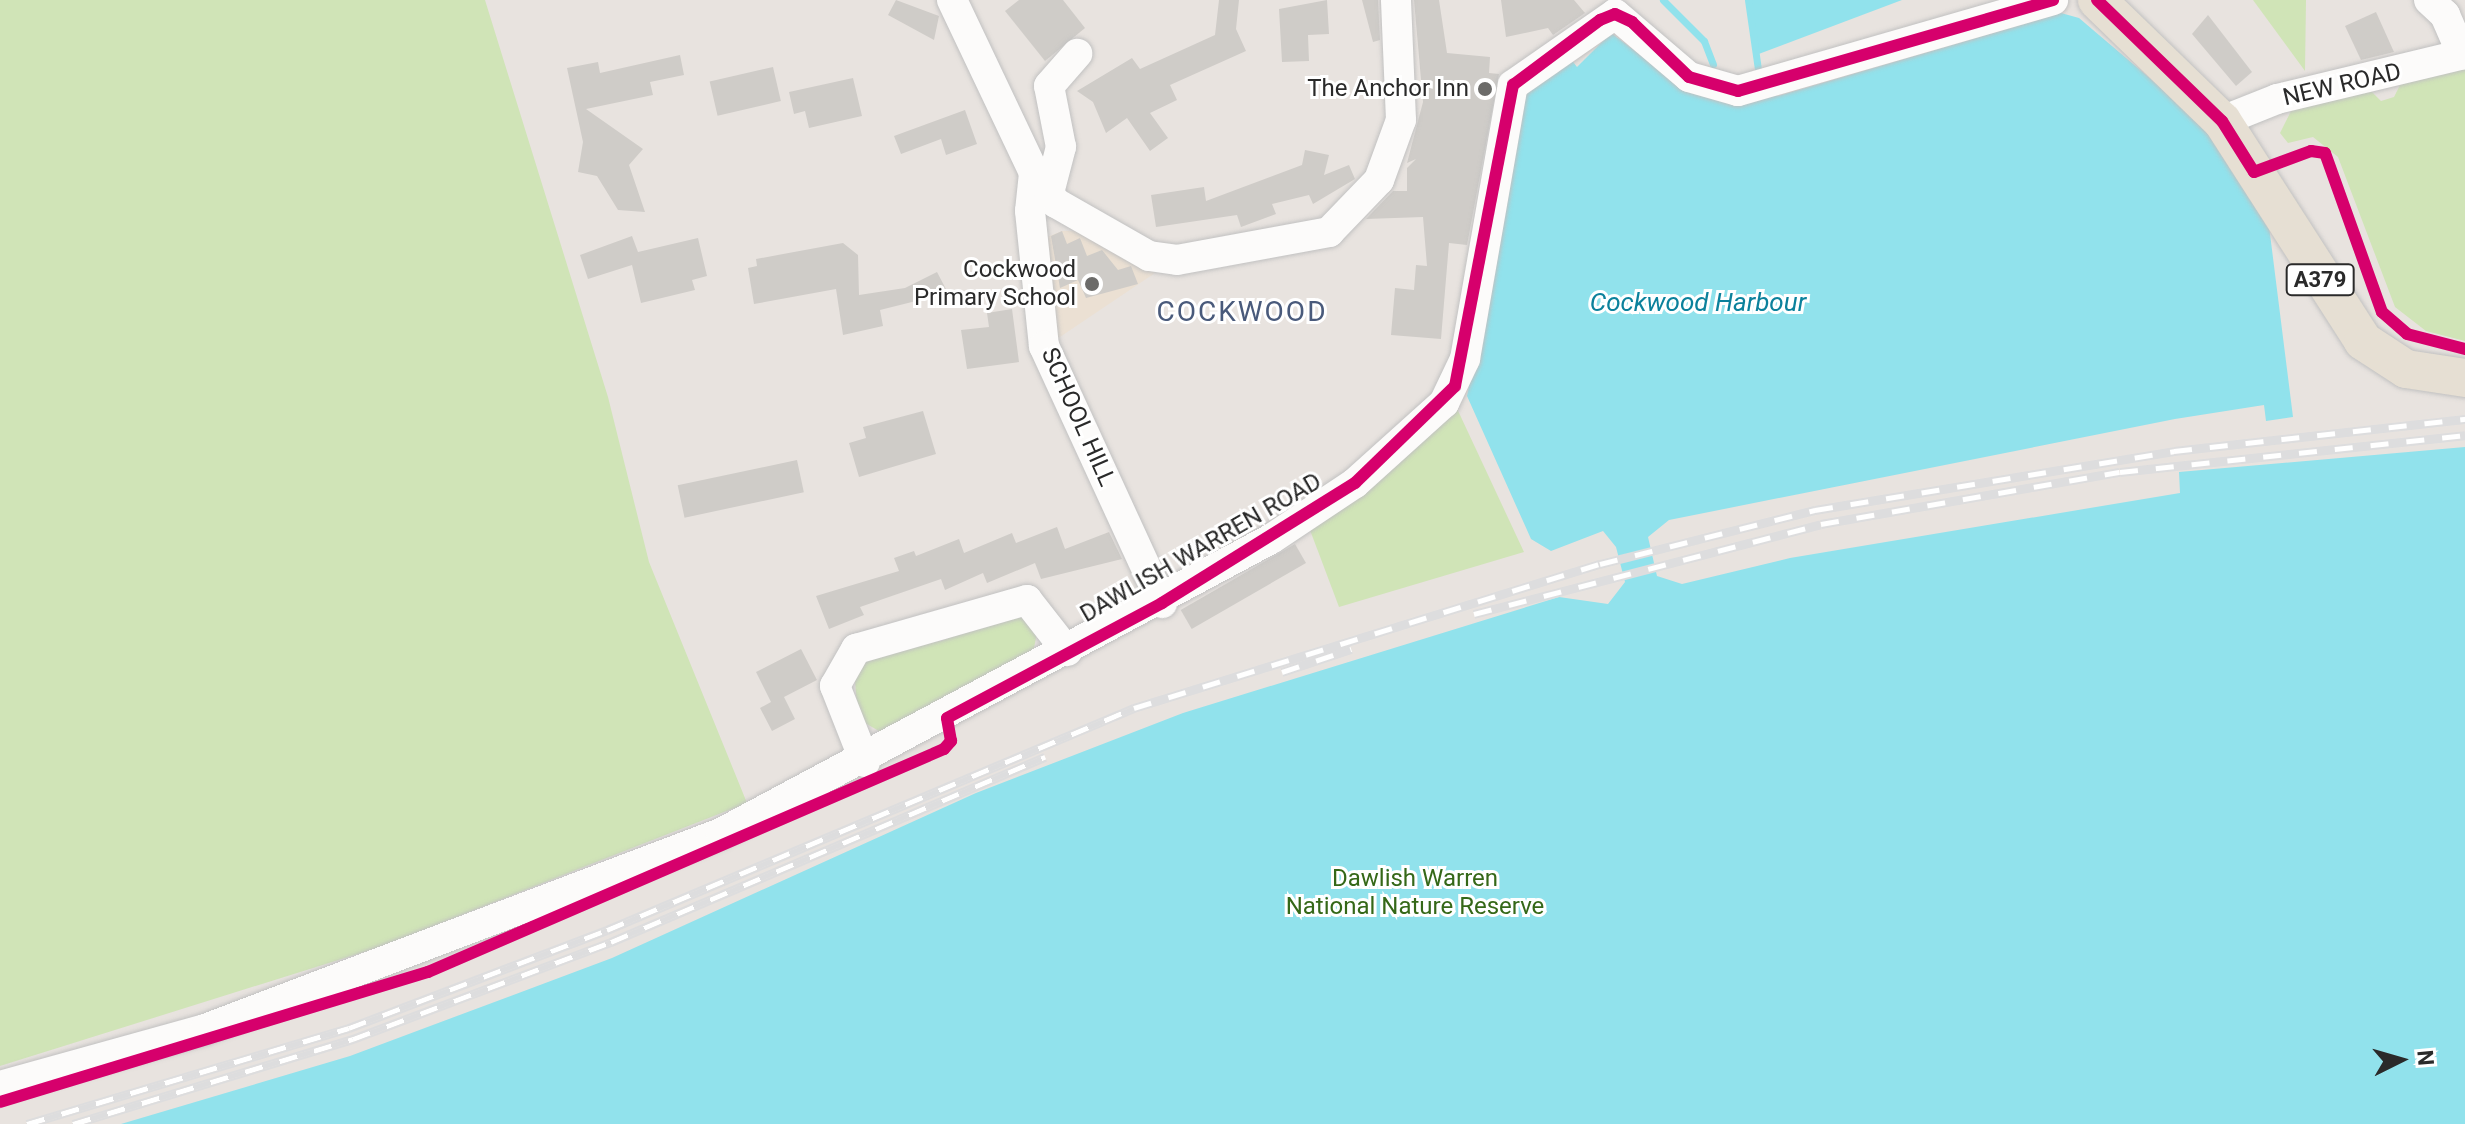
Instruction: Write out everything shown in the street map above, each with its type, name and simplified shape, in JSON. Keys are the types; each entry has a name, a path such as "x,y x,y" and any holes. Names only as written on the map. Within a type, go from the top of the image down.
{"main road":[{"name":"A379","path":"2097,0 2222,121 2363,341 2406,369 2465,378"}],"street":[{"path":"952,0 1042,183 1149,256 1213,259 1329,232 1379,180 1390,156 1403,83 1396,0"},
{"path":"1612,7 1689,77 1738,91 2053,0"},
{"path":"2429,0 2445,15 2464,54"},
{"name":"DAWLISH WARREN ROAD","path":"0,1086 205,1029 553,902 721,833 865,762 1067,651 1162,603 1355,483 1444,403 1465,359 1513,85 1612,7"},
{"name":"SCHOOL HILL","path":"1077,54 1049,86 1061,147 1030,211 1044,346 1162,603"},
{"name":"NEW ROAD","path":"2222,121 2277,99 2464,54"},
{"path":"865,762 835,686 856,649 1027,600 1067,651"}],"shaded area":[{"name":"Cockwood Primary School","path":"1062,231 1075,231 1155,273 1051,343 1040,240"}],"green space":[{"path":"0,0 485,0 608,397 649,562 747,803 380,947 0,1066"},
{"path":"2253,0 2306,0 2305,71"},
{"path":"2465,68 2465,341 2426,331 2395,307 2338,157 2313,137 2288,143 2280,133 2293,107 2370,90 2381,101 2394,97 2401,83"},
{"path":"1453,400 1524,552 1339,607 1310,530"},
{"path":"1018,610 1038,628 1032,658 886,735 858,719 854,669 891,646 941,641"}],"water":[{"path":"1748,0 1902,0 1756,55"},
{"name":"Cockwood Harbour","path":"2061,13 2079,18 2206,126 2269,226 2293,417 2266,421 2264,405 2175,419 1669,520 1648,537 1657,576 1682,584 1790,558 2180,493 2179,472 2465,447 2465,1124 121,1124 350,1056 612,958 976,793 1183,713 1559,597 1608,604 1625,582 1616,547 1603,531 1551,551 1531,539 1467,396 1526,89 1567,54 1577,67 1611,33 1678,83 1778,96"}],"building":[{"path":"896,0 939,16 934,40 888,15"},
{"path":"1019,0 1063,0 1085,28 1045,61 1005,11"},
{"path":"1219,0 1239,0 1236,29 1246,51 1170,85 1177,100 1150,113 1168,138 1150,151 1127,118 1106,133 1093,102 1077,91 1132,58 1140,69 1215,35"},
{"path":"1327,0 1329,34 1308,35 1309,61 1282,62 1279,9"},
{"path":"1362,0 1378,0 1380,40 1373,42"},
{"path":"1414,0 1439,0 1447,53 1490,57 1489,73 1499,74 1467,245 1449,243 1441,339 1391,335 1395,288 1414,290 1416,265 1427,266 1423,217 1366,219 1393,191 1407,191 1407,168 1416,159 1407,163 1423,102"},
{"path":"1501,0 1574,0 1585,13 1553,35 1548,28 1506,37"},
{"path":"2376,12 2394,52 2361,60 2345,26"},
{"path":"2208,15 2252,72 2236,86 2192,34"},
{"path":"680,55 684,75 650,82 653,95 586,109 643,149 629,165 645,212 618,210 597,176 578,172 583,142 567,68 598,62 600,73"},
{"path":"773,67 781,101 718,116 710,82"},
{"path":"853,78 862,116 809,128 805,111 794,114 789,92"},
{"path":"965,110 977,144 946,155 941,139 901,154 894,136"},
{"path":"1305,150 1329,155 1324,175 1349,165 1355,179 1313,204 1309,195 1272,204 1276,214 1241,227 1237,215 1156,227 1151,195 1204,187 1206,201 1302,165"},
{"path":"1062,231 1067,244 1080,238 1087,256 1102,250 1118,270 1131,266 1138,284 1086,298 1078,280 1060,288 1051,236"},
{"path":"632,236 638,252 698,238 707,276 692,280 695,290 641,303 632,265 588,279 580,255"},
{"path":"843,243 858,255 859,295 905,288 937,272 948,293 880,310 883,326 843,335 836,289 754,304 748,268 757,266 756,259"},
{"path":"1012,309 1019,362 967,369 961,330 989,327 987,313"},
{"path":"923,411 936,454 859,477 849,443 866,438 863,427"},
{"path":"797,460 804,492 685,518 678,485"},
{"path":"1057,527 1065,549 1109,532 1122,559 1041,579 1035,563 987,583 983,573 945,590 941,579 860,607 864,615 829,629 816,596 899,571 894,558 914,551 916,556 959,539 964,553 1012,533 1016,543"},
{"path":"1295,544 1306,563 1192,629 1181,610"},
{"path":"801,649 817,680 784,697 795,719 772,731 760,708 771,702 756,672"}],"waterway":[{"path":"1663,0 1704,41 1713,64"},
{"path":"1748,0 1758,69"}],"railway":[{"path":"27,1124 349,1028 607,930 1134,708 1600,564 1815,510 2174,451 2465,419"},
{"path":"1474,614 1821,524 2120,472 2465,435"},
{"path":"1282,672 1351,649"},
{"path":"73,1124 353,1039 611,942 1045,757"}],"cycle path":[{"path":"0,1102 428,972 944,749 951,741 947,718 1162,603 1355,483 1455,386 1513,85 1600,20 1615,14 1632,22 1689,77 1738,91 2053,0"},
{"path":"2097,0 2222,121 2254,172 2311,151 2325,153 2382,312 2407,334 2465,349"}],"place":[{"name":"The Anchor Inn","path":"1485,89"},
{"name":"Cockwood Primary School","path":"1092,284"}],"district":[{"name":"COCKWOOD","path":"1242,312"}],"park label":[{"name":"Dawlish Warren National Nature Reserve","path":"1415,893"}]}
